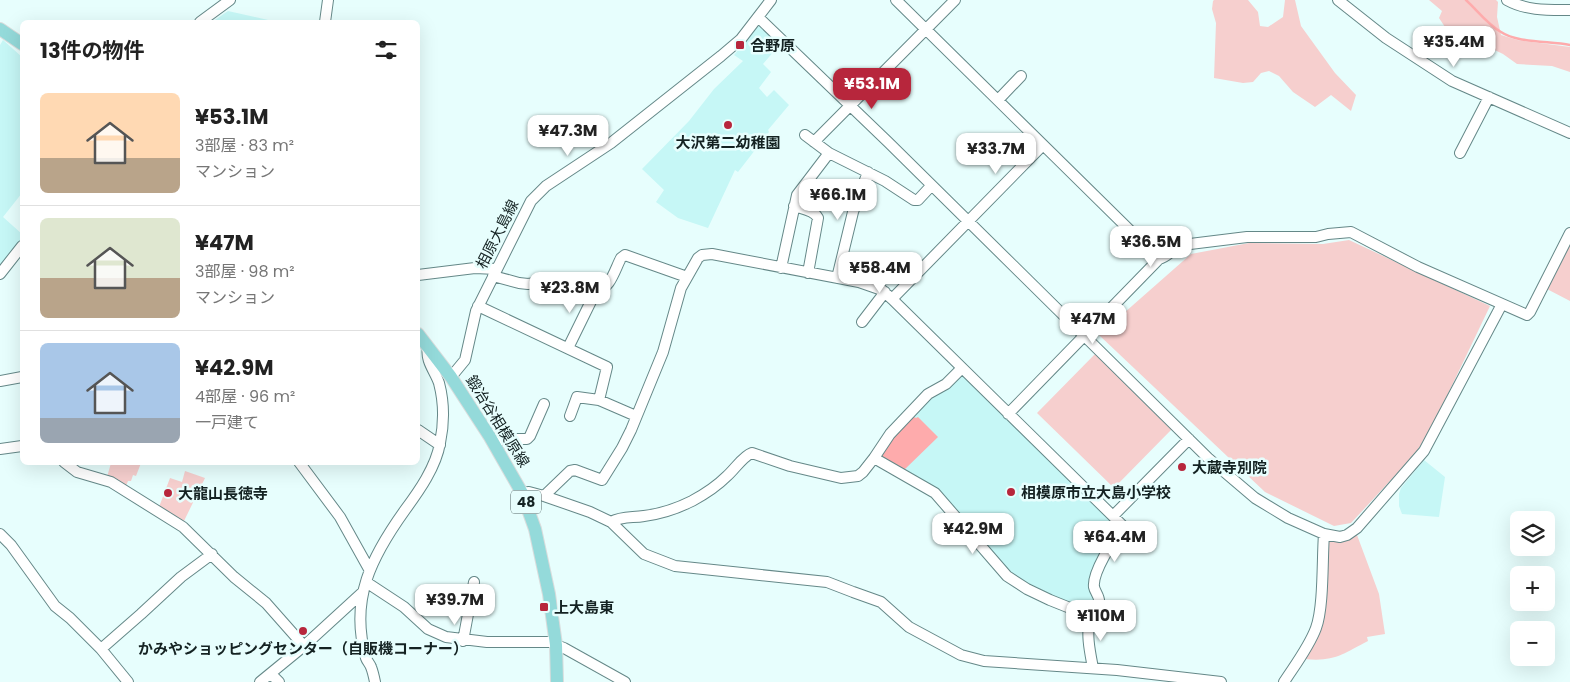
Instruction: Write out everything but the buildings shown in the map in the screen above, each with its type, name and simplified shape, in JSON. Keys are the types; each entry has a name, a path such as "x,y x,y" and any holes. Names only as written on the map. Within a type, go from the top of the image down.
{"main road":[{"path":"0,29 20,43"},
{"name":"鍛冶谷相模原線","path":"420,337 451,377 494,443 522,493 539,545 552,612 556,644 557,682"}],"street":[{"path":"203,20 230,0"},
{"path":"325,20 328,0"},
{"name":"相原大島線","path":"451,377 465,360 468,353 473,319 478,306 527,208 537,194 556,179 612,143 707,67 740,39 772,0"},
{"path":"896,0 1159,258 1165,258 1175,248 1182,245 1247,237 1316,237 1351,232 1418,268 1527,315 1570,233"},
{"path":"814,142 955,0"},
{"path":"1338,0 1386,38 1459,85 1570,133"},
{"path":"1514,2 1524,8 1570,10"},
{"path":"758,17 888,142 1208,458 1255,498 1288,518 1324,534 1340,537 1347,535 1357,528 1424,452 1502,304"},
{"path":"998,100 1021,76"},
{"path":"1460,153 1489,97"},
{"path":"805,136 829,153 885,181 914,200 918,200 931,186"},
{"path":"862,322 968,222 1043,145"},
{"path":"781,268 794,206 801,188 829,153"},
{"path":"837,278 853,212 868,172"},
{"path":"794,206 811,211 818,218 808,273"},
{"path":"0,274 20,249"},
{"path":"544,496 570,471 575,470 602,480 622,448 636,416 663,352 681,288 698,258 706,254 859,282 882,290 889,296 1122,525 1122,529 1112,541 1097,572 1094,587 1099,602 1096,610 1090,616 1089,640 1093,668"},
{"path":"420,275 475,268 520,283 528,284 557,280 596,291 602,290 606,286 621,258 625,255 687,277"},
{"path":"1008,414 1159,258"},
{"path":"568,348 596,291"},
{"path":"478,306 607,367 598,400"},
{"path":"375,682 372,668 366,660 360,626 369,569 396,523 422,488 440,445 442,411 439,383 428,357 428,347"},
{"path":"610,522 617,518 646,516 692,501 714,488 747,455 760,455 790,466 841,478 858,476 874,458 890,434 928,394 946,384 962,368"},
{"path":"0,381 20,377"},
{"path":"570,416 577,397 598,400 636,416"},
{"path":"494,443 503,439 527,439 544,404"},
{"path":"420,431 440,445"},
{"path":"1113,516 1189,439"},
{"path":"0,449 20,446"},
{"path":"874,458 935,492 1007,576 1027,589 1090,616"},
{"path":"68,465 77,472 111,482 183,527 234,576 266,603 304,646"},
{"path":"301,465 340,517 369,569"},
{"path":"522,493 529,492 544,496 590,512 610,522 644,554 675,566 827,582 881,602 909,627 961,655 984,661 1117,670 1221,682"},
{"path":"0,534 11,545 56,606 101,649 128,682"},
{"path":"1284,682 1304,652 1316,627 1320,602 1324,534"},
{"path":"101,649 181,577 212,554"},
{"path":"463,640 474,582"},
{"path":"260,682 304,646 365,587"},
{"path":"365,587 404,607 428,629 446,637 463,640 556,644 626,682"},
{"path":"1116,682 1117,670"},
{"path":"271,674 279,682"}],"shaded area":[{"path":"1214,0 1248,0 1258,12 1260,26 1268,27 1283,17 1285,0 1295,0 1301,26 1335,73 1356,95 1351,111 1331,95 1315,107 1293,92 1279,76 1269,71 1261,73 1253,82 1243,83 1214,78 1216,23 1212,9"},
{"path":"1429,0 1496,0 1498,2 1497,17 1501,35 1517,40 1570,47 1570,72 1552,66 1517,64 1503,54 1480,43 1470,43 1449,33 1439,18 1442,11"},
{"path":"228,11 268,20 215,20"},
{"name":"大沢第二幼稚園","path":"760,24 781,43 763,64 771,72 759,88 767,97 774,90 789,105 768,130 769,132 738,172 735,170 708,228 678,218 656,202 664,190 642,169 689,121 714,89 743,61 734,55"},
{"path":"3,40 20,55 20,196 3,217 20,232 20,244 2,266 0,265 0,45"},
{"path":"1349,240 1490,306 1434,423 1416,453 1351,523 1334,526 1265,492 1099,335 1191,254 1249,243 1323,244"},
{"path":"1570,241 1570,301 1545,288"},
{"path":"1096,353 1173,428 1114,488 1037,413"},
{"name":"相模原市立大島小学校","path":"960,375 1119,525 1096,570 1096,605 1087,612 1038,592 1009,574 936,490 882,458 892,437 928,400"},
{"path":"912,416 918,417 938,437 903,471 881,456 892,437"},
{"path":"1424,460 1445,477 1439,517 1402,514 1399,506 1401,488"},
{"path":"110,465 140,465 136,476 133,475 131,481 128,481 126,486 107,477"},
{"path":"185,471 205,478 182,522 159,507 170,478 182,482"},
{"path":"1357,535 1379,594 1385,634 1367,637 1368,641 1338,656 1315,660 1305,659 1312,647 1327,543"}],"waterway":[{"path":"1466,0 1491,25 1508,36 1525,40 1570,45"}],"place":[{"name":"合野原","path":"740,45"},
{"name":"大沢第二幼稚園","path":"728,125"},
{"name":"大蔵寺別院","path":"1182,467"},
{"name":"相模原市立大島小学校","path":"1011,492"},
{"name":"大龍山長徳寺","path":"168,493"},
{"name":"上大島東","path":"544,607"},
{"name":"かみやショッピングセンター（自販機コーナー）","path":"303,631"}]}
